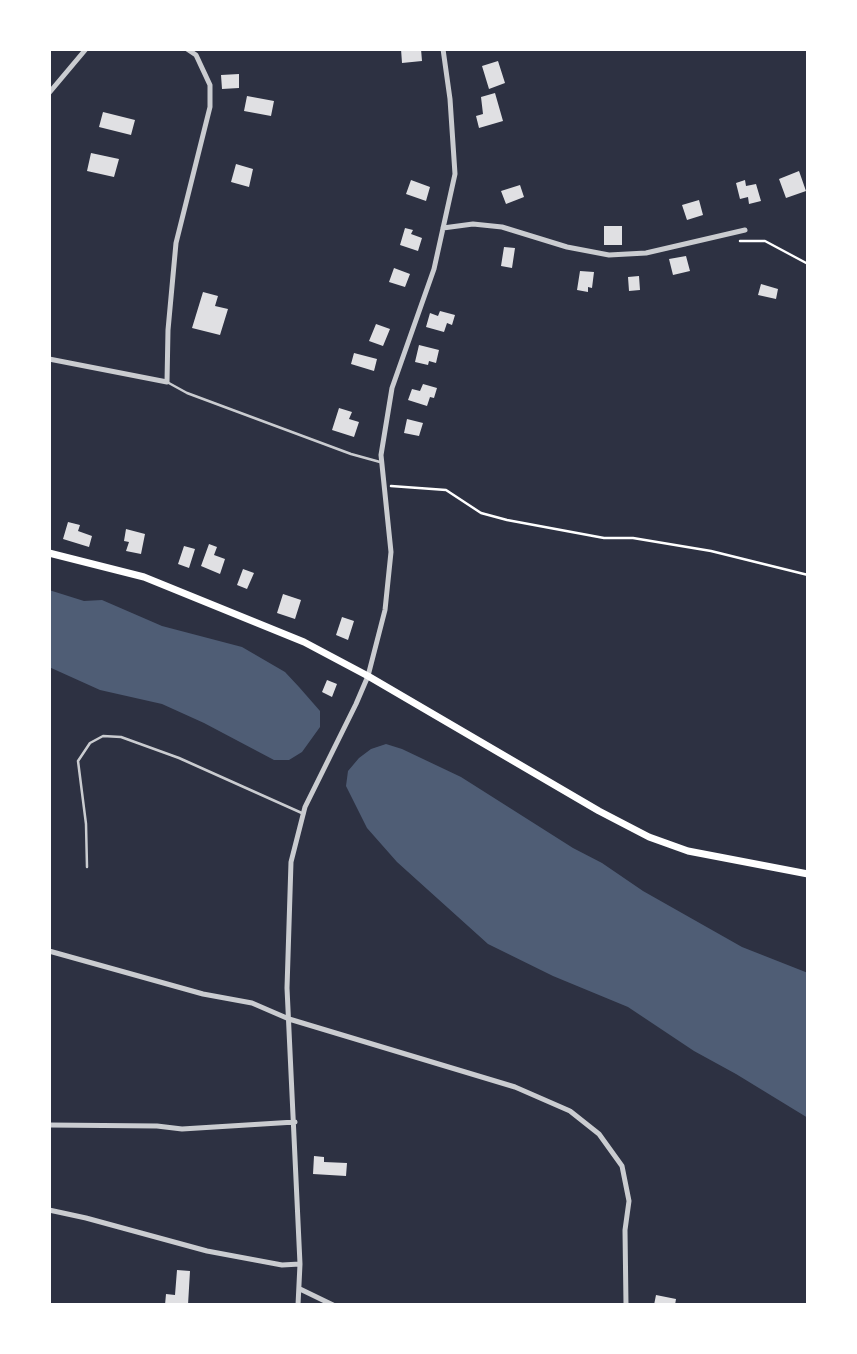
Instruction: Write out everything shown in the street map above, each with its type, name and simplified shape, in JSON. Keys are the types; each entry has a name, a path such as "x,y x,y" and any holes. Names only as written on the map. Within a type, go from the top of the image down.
{"main road":[{"path":"49,553 144,577 304,642 649,837 688,851 808,874"}],"street":[{"path":"49,93 86,49"},
{"path":"49,359 167,382 168,330 176,243 210,107 210,85 196,55 187,49"},
{"path":"299,1305 295,1122 287,988 291,862 304,814 368,676 385,610 391,552 382,462 392,388 435,269 455,174 450,99 443,49"},
{"path":"443,228 473,224 502,227 567,247 608,255 646,253 745,230"},
{"path":"49,951 203,994 252,1003 289,1018 515,1087 570,1111 598,1134 622,1166 629,1201 625,1230 626,1305"},
{"path":"49,1125 157,1126 182,1129 295,1122"},
{"path":"49,1210 208,1251 282,1265 300,1264"},
{"path":"300,1289 333,1305"}],"lane":[{"path":"167,382 187,393 351,454 382,462"},
{"path":"87,867 86,824 78,761 90,743 103,736 121,737 179,758 304,814"}],"path":[{"path":"729,240 765,242 808,264"},
{"path":"384,485 446,490 481,513 507,520 604,538 633,538 711,551 808,575"}],"water":[{"path":"49,590 84,601 102,600 162,626 242,647 285,672 320,711 320,727 302,752 289,760 274,760 162,704 100,690 49,667"},
{"path":"386,744 461,777 643,891 742,947 808,973 808,1118 694,1051 628,1007 553,976 488,944 397,862 367,828 346,786 348,771 371,749"}],"building":[{"path":"401,49 421,49 422,61 402,63"},
{"path":"498,61 505,83 489,89 482,66"},
{"path":"239,74 239,88 222,89 221,75"},
{"path":"495,93 503,121 479,128 476,116 483,114 481,97"},
{"path":"247,96 274,101 271,116 244,111"},
{"path":"103,112 135,120 131,135 99,127"},
{"path":"91,153 119,159 114,177 87,171"},
{"path":"236,164 253,169 249,187 231,182"},
{"path":"799,171 806,191 786,198 779,179"},
{"path":"411,180 430,187 426,201 406,194"},
{"path":"745,180 746,186 756,184 761,201 749,204 748,197 740,199 736,183"},
{"path":"520,185 524,197 506,204 501,191"},
{"path":"699,200 703,215 687,220 682,205"},
{"path":"604,226 622,226 622,245 604,245"},
{"path":"405,228 413,230 411,234 422,238 418,251 400,245"},
{"path":"504,247 515,248 512,268 501,266"},
{"path":"686,256 690,271 673,275 669,259"},
{"path":"394,268 410,274 405,287 389,282"},
{"path":"580,271 594,272 592,288 588,287 588,292 577,290"},
{"path":"639,276 640,290 629,291 628,277"},
{"path":"761,284 778,289 776,299 758,295"},
{"path":"203,292 218,296 215,306 228,309 220,335 192,328"},
{"path":"440,311 455,315 452,325 447,323 444,332 426,327 430,313 438,316"},
{"path":"376,324 390,329 383,346 369,341"},
{"path":"419,345 439,350 436,363 429,361 428,365 415,362"},
{"path":"354,353 377,359 374,371 351,364"},
{"path":"423,384 437,388 434,398 430,397 427,406 408,400 412,389 420,391"},
{"path":"339,408 352,412 349,419 359,422 354,437 332,430"},
{"path":"407,419 423,423 419,436 404,433"},
{"path":"68,522 80,525 78,531 92,536 89,547 63,539"},
{"path":"126,529 145,534 141,554 126,551 129,542 124,541"},
{"path":"209,544 217,547 214,555 225,559 220,574 201,566"},
{"path":"184,546 195,549 189,568 178,564"},
{"path":"243,569 254,573 247,589 237,585"},
{"path":"283,594 301,600 295,619 277,613"},
{"path":"342,617 354,621 348,640 336,635"},
{"path":"327,680 337,684 332,697 322,692"},
{"path":"314,1156 324,1157 324,1162 347,1163 346,1176 313,1174"},
{"path":"177,1270 190,1271 188,1305 165,1305 166,1294 175,1295"},
{"path":"656,1295 676,1299 675,1305 654,1305"}]}
